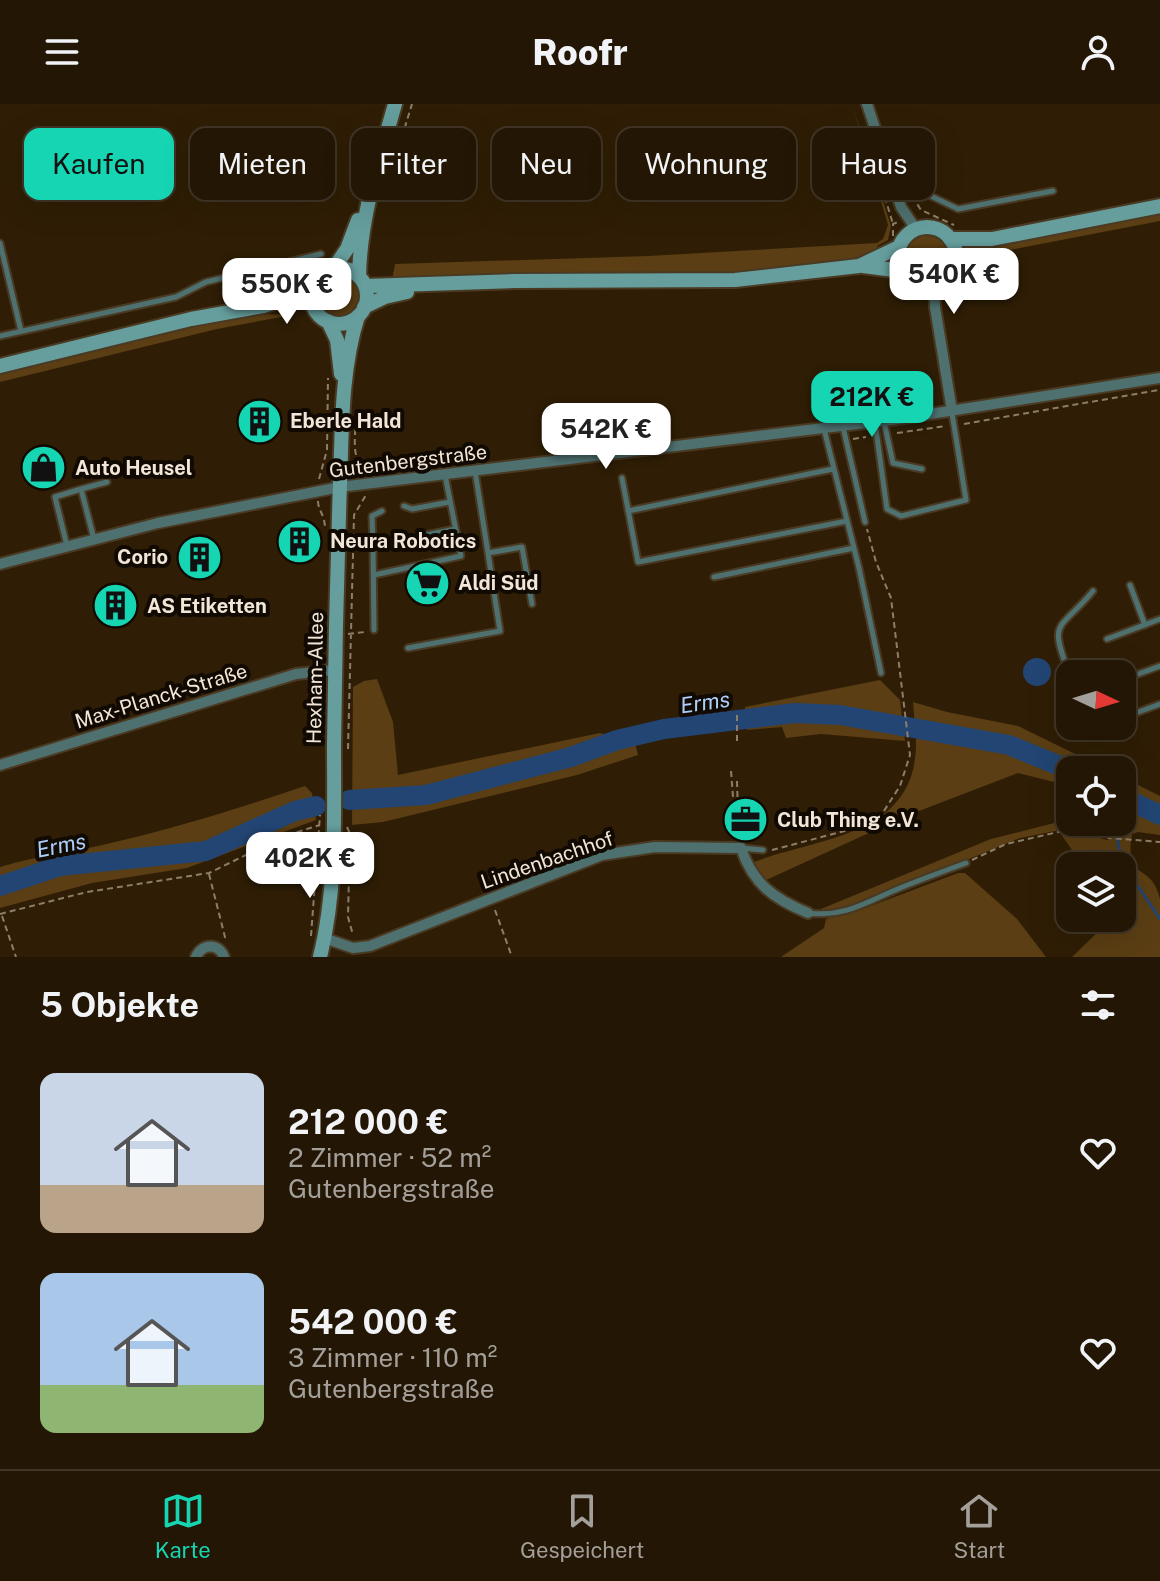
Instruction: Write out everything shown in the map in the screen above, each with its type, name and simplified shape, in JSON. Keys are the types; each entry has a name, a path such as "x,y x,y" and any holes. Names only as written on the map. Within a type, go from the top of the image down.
{"street":[{"path":"388,128 395,104"},
{"path":"867,104 874,128"},
{"path":"263,306 307,285 347,249 366,200"},
{"path":"361,312 362,237 369,200"},
{"path":"898,200 907,220 916,229"},
{"path":"950,239 956,259 945,279 934,284 922,284 911,280 902,271 898,260 899,247 906,236 916,229 935,228 950,239 992,239 1160,206"},
{"path":"956,259 992,239"},
{"path":"859,266 899,247"},
{"path":"332,263 362,281 431,285 514,281 735,280 859,266 902,271"},
{"path":"934,284 952,411"},
{"path":"307,285 313,306 323,318"},
{"path":"0,366 191,319 263,306 300,308 344,323 394,294 431,285"},
{"name":"Hexham-Allee","path":"320,957 317,939 335,787 335,670 344,399 351,341 361,312"},
{"name":"Hexham-Allee","path":"323,318 337,340 344,399"},
{"name":"Gutenbergstraße","path":"0,564 222,509 340,487 843,426 1160,378"},
{"name":"Max-Planck-Straße","path":"0,765 284,677 335,670"},
{"name":"Lindenbachhof","path":"353,948 370,946 564,869 614,853 655,847 739,848"},
{"path":"739,848 749,870 762,886 786,904 808,913"},
{"path":"317,939 353,948"},
{"path":"196,957 198,951 214,946 224,957"}],"lane":[{"path":"935,198 958,209 1053,191"},
{"path":"0,243 21,331"},
{"path":"0,336 176,297 206,282 321,254"},
{"path":"879,421 876,435 887,509 901,516 966,500 952,411"},
{"path":"879,421 887,434 893,463 922,469"},
{"path":"843,426 865,522"},
{"path":"823,428 854,548 881,673"},
{"path":"628,511 833,469"},
{"path":"408,648 500,631 475,470"},
{"path":"374,575 461,556 445,474"},
{"path":"622,478 638,562 847,521"},
{"path":"67,547 55,497 107,482"},
{"path":"81,489 94,540"},
{"path":"407,509 450,502"},
{"path":"374,630 372,516 382,514"},
{"path":"373,546 455,529"},
{"path":"488,553 522,547 532,604"},
{"path":"714,577 854,548"},
{"path":"1130,585 1145,625"},
{"path":"1064,660 1057,632 1062,622 1093,591"},
{"path":"1107,639 1160,619"},
{"path":"1136,675 1160,666"},
{"path":"1136,713 1160,704"},
{"path":"739,848 763,850"},
{"path":"808,913 827,915 849,912 897,889 966,863"}],"path":[{"path":"381,206 412,104"},
{"path":"915,200 921,210"},
{"path":"307,285 332,263"},
{"path":"325,530 325,516 318,506 318,491 327,450 329,371"},
{"path":"887,434 987,422 1160,390"},
{"path":"347,756 353,634 354,515 366,496 366,472 357,463 355,453 356,413"},
{"path":"844,440 876,435"},
{"path":"763,850 777,850 843,832 882,814 900,786 910,755 891,598 876,562 865,522"},
{"path":"346,634 374,630"},
{"path":"737,713 737,741"},
{"path":"731,771 739,848"},
{"path":"734,815 738,815 737,781"},
{"path":"317,939 321,813"},
{"path":"16,957 1,914 87,892 209,873 285,836 319,825"},
{"path":"345,825 350,834 348,917 353,948"},
{"path":"966,863 1006,844 1071,829 1110,838 1160,842"},
{"path":"209,873 225,937 214,946"},
{"path":"491,897 512,957"}],"shaded area":[{"path":"881,200 891,226 888,240 877,246 879,252 844,263 776,273 392,280 395,264 648,256 877,243 883,239 888,225"},
{"path":"1160,212 1160,221 974,255 1017,240"},
{"path":"927,235 942,241 948,256 942,271 927,277 912,271 906,256 912,241"},
{"path":"338,274 353,281 360,296 353,311 338,318 323,311 316,296 323,281"},
{"path":"265,314 292,315 217,329 0,382 0,373 220,319"},
{"path":"377,679 393,722 398,775 600,733 635,743 638,755 577,775 383,822 352,825 353,687"},
{"path":"880,680 900,700 905,741 821,734 786,738 782,727 747,730 745,707"},
{"path":"913,702 1018,726 1079,756 1056,756 1056,782 1018,773 906,816 764,881 752,870 754,862 859,829 881,816 899,799 911,776 916,746"},
{"path":"1136,784 1160,796 1160,835 1138,832"},
{"path":"305,786 312,793 316,820 187,868 92,883 0,908 0,867 163,830"},
{"path":"1056,823 1056,831 1020,838 848,909 831,912 821,909 991,839"},
{"path":"1062,836 1091,836 1108,840 1107,836 1132,836 1131,852 1073,852"},
{"path":"1136,867 1151,879 1160,899 1160,957 1072,957 1098,932 1136,932"},
{"path":"965,873 1017,919 1046,957 781,957 824,928 826,919 852,913"}],"water":[{"path":"1037,658 1047,662 1051,672 1047,682 1037,686 1027,682 1023,672 1027,662"}],"waterway":[{"name":"Erms","path":"349,800 426,795 664,729 795,713 840,715 1009,745 1056,764"},
{"name":"Erms","path":"1136,804 1160,815"},
{"name":"Erms","path":"0,886 60,866 206,851 295,811 316,806"},
{"path":"1116,836 1123,864 1160,919"}],"place":[{"name":"Eberle Hald","path":"259,421"},
{"name":"Auto Heusel","path":"44,468"},
{"name":"Neura Robotics","path":"299,541"},
{"name":"Corio","path":"199,557"},
{"name":"Aldi Süd","path":"427,583"},
{"name":"AS Etiketten","path":"116,606"},
{"name":"Club Thing e.V.","path":"746,820"}]}
